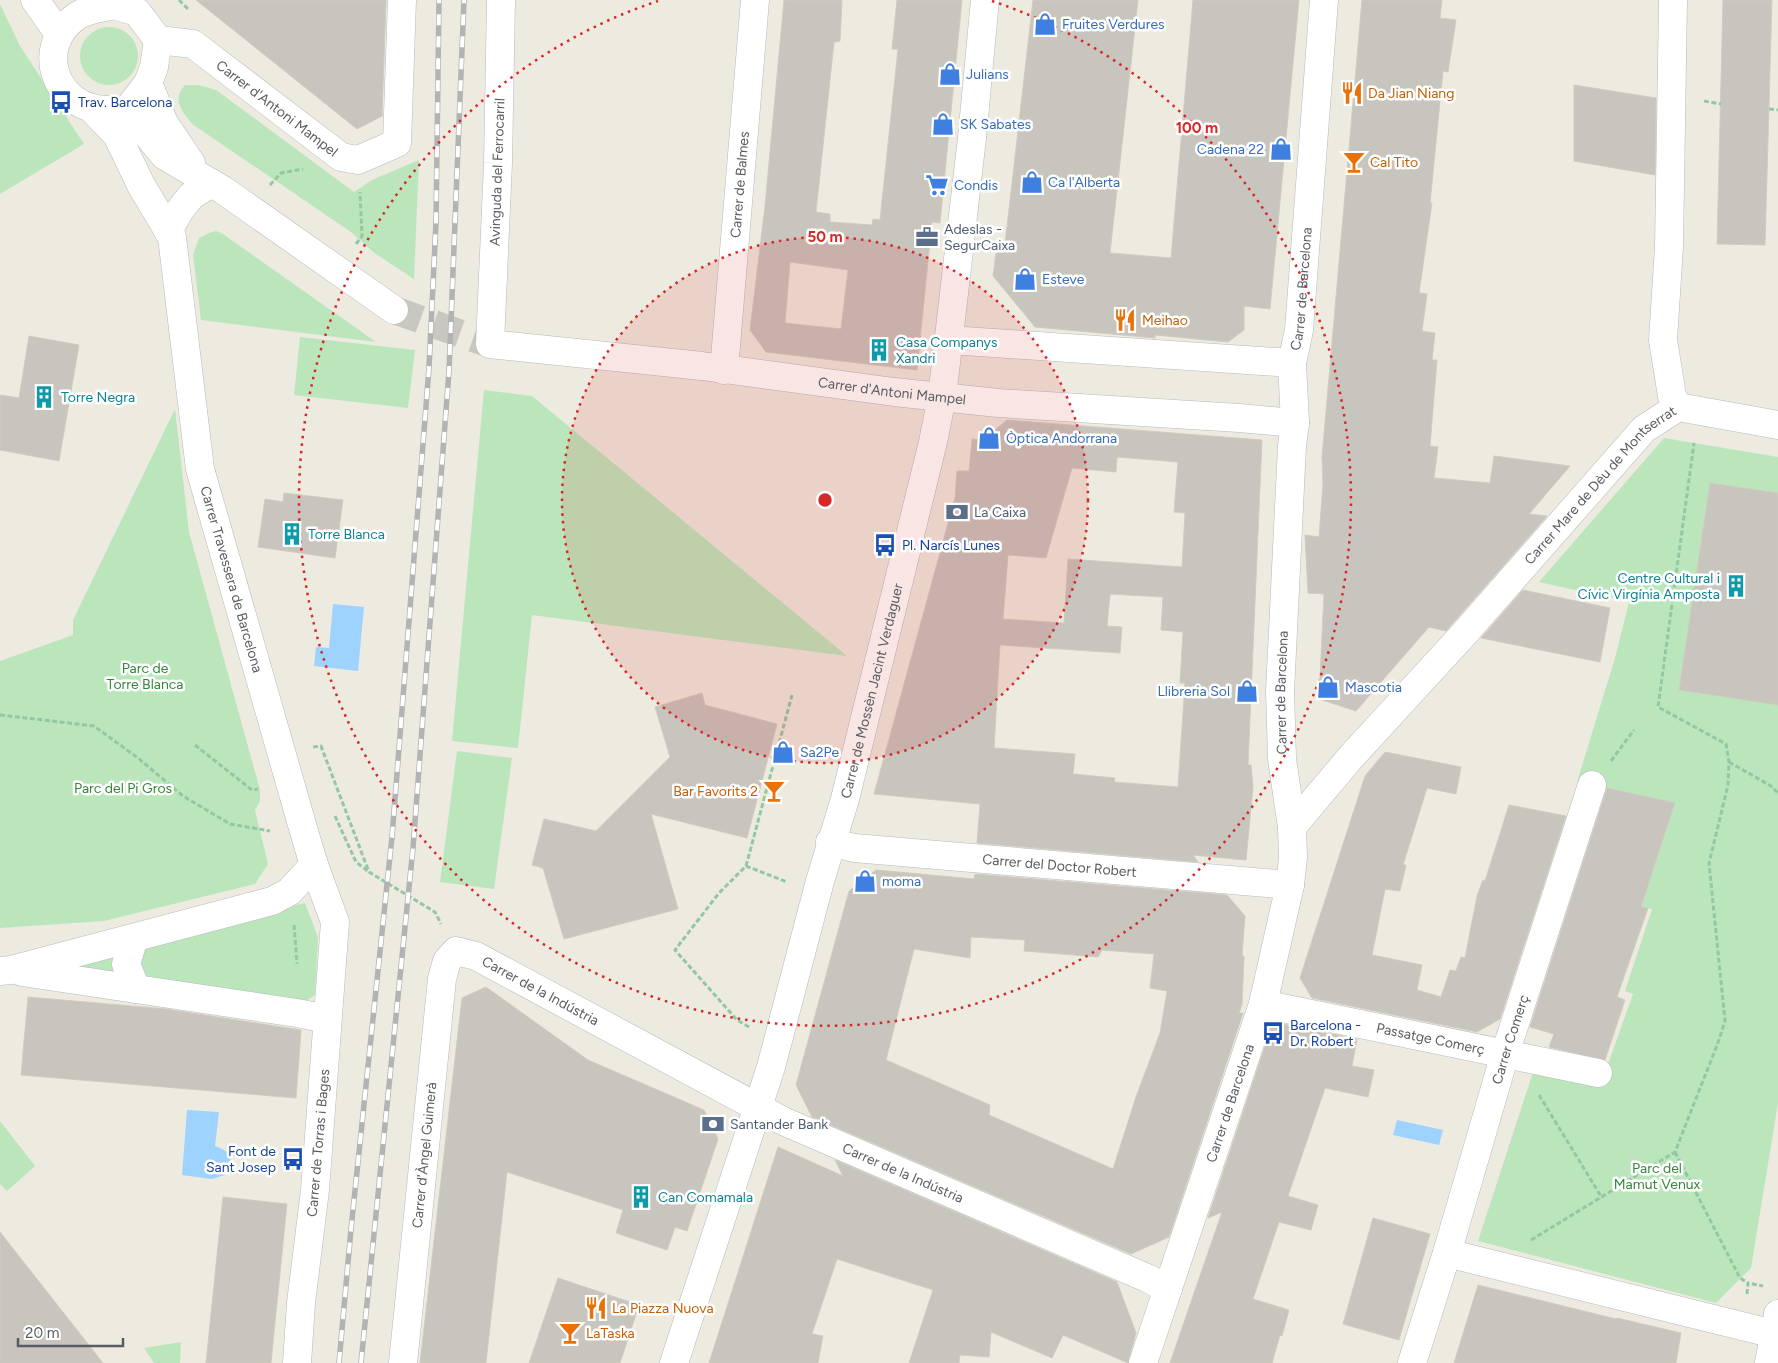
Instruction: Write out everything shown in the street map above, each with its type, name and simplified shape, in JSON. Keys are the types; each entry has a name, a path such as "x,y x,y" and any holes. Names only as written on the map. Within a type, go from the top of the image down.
{"street":[{"path":"35,0 59,34"},
{"path":"358,160 397,143 402,0"},
{"name":"Avinguda del Ferrocarril","path":"490,344 498,173 501,0"},
{"name":"Carrer de Balmes","path":"724,370 755,0"},
{"name":"Carrer de Mossèn Jacint Verdaguer","path":"674,1363 746,1141 759,1107 777,1044 830,842 844,800 930,452 942,397 972,138 985,0"},
{"name":"Carrer de Barcelona","path":"1143,1363 1263,1004 1290,885 1293,858 1292,827 1282,759 1280,692 1292,446 1295,423 1292,363 1299,330 1324,0"},
{"name":"Carrer Mare de Dèu de Montserrat","path":"1292,827 1352,757 1464,635 1644,429 1678,407 1672,396 1663,340 1669,247 1673,0"},
{"path":"128,110 148,83 154,67 158,40 122,3 89,10 77,16 59,34 53,59 57,78 66,93 91,108 128,110 164,156 206,180 394,310"},
{"name":"Carrer d'Antoni Mampel","path":"158,40 193,44 341,157 358,160"},
{"path":"148,83 164,123 206,180"},
{"name":"Carrer Travessera de Barcelona","path":"91,108 117,135 141,185 172,237 200,469 314,865 335,922"},
{"name":"Carrer Travessera de Barcelona","path":"128,110 160,192 168,230"},
{"path":"168,230 190,196 206,180"},
{"path":"948,340 1292,363"},
{"name":"Carrer d'Antoni Mampel","path":"490,344 998,403 1295,423"},
{"path":"1678,407 1778,425"},
{"name":"Carrer Comerç","path":"1412,1363 1444,1263 1505,1054 1592,785"},
{"name":"Carrer del Doctor Robert","path":"830,842 854,848 1290,885"},
{"path":"5,970 272,901 289,892 314,865"},
{"name":"Carrer de Torras i Bages","path":"296,1363 301,1302 317,1173 335,922"},
{"path":"134,938 126,964 136,989"},
{"name":"Carrer de la Indústria","path":"456,951 476,956 784,1121 1147,1278 1168,1289"},
{"name":"Carrer d'Àngel Guimerà","path":"403,1363 442,979 447,961 456,951"},
{"path":"5,970 327,1019"},
{"name":"Passatge Comerç","path":"1263,1004 1598,1073"},
{"path":"1444,1263 1491,1263 1776,1324 1769,1363"}],"path":[{"path":"1769,109 1778,110"},
{"path":"358,160 362,236"},
{"path":"1491,1263 1602,1198 1675,1152 1720,1040 1724,1021 1708,863 1728,785 1729,762 1726,744 1658,707 1696,435"},
{"path":"777,1044 737,1020 675,950 719,893 746,866 792,695"},
{"path":"0,715 94,726 138,758 183,796 230,824 272,832"},
{"path":"1592,785 1634,730"},
{"path":"195,745 252,790"},
{"path":"315,756 312,747 321,746 369,872"},
{"path":"1729,762 1771,786 1778,793"},
{"path":"335,814 356,862 435,912 456,951"},
{"path":"746,866 816,893"},
{"path":"289,892 297,952 297,1013"},
{"path":"1544,1104 1602,1198"},
{"path":"1675,1152 1740,1278 1748,1283"}],"green space":[{"path":"0,4 20,46 84,144 0,194"},
{"path":"109,27 120,29 133,40 138,56 136,67 125,80 109,85 98,83 85,72 80,56 82,45 93,32"},
{"path":"185,85 199,85 216,90 354,192 372,180 419,160 414,279 373,252 351,232 192,124 182,109 179,100 181,90"},
{"path":"216,231 223,234 376,342 201,320 193,255 199,238"},
{"path":"300,337 415,350 408,408 294,395"},
{"path":"484,390 532,396 847,656 532,615 518,748 452,741"},
{"name":"Parc del Pi Gros","path":"175,409 189,532 260,790 260,801 255,810 268,864 255,884 104,921 0,928 0,661 73,635 73,620"},
{"name":"Parc del Mamut Venux","path":"1664,438 1778,457 1778,1103 1751,1268 1716,1303 1478,1241 1534,1069 1601,1084 1633,994 1625,991 1652,909 1641,907 1675,804 1577,782 1615,658 1629,602 1539,582"},
{"path":"457,751 512,758 494,889 440,882"},
{"path":"305,903 318,937 315,995 298,1007 53,968"},
{"path":"0,1121 35,1166 7,1191 0,1184"},
{"path":"181,1342 180,1363 154,1363 144,1348"}],"water":[{"path":"333,604 364,607 358,671 314,666 316,647 329,648"},
{"path":"187,1110 219,1112 215,1146 225,1151 231,1161 225,1175 212,1179 182,1175"},
{"path":"1397,1120 1443,1130 1439,1145 1393,1135"}],"building":[{"path":"196,0 386,0 382,116 357,129"},
{"path":"784,0 842,0 840,41 834,42 816,212 830,214 830,222 872,225 873,219 880,220 898,49 892,49 897,0 962,0 940,223 932,222 917,370 766,352 750,330 765,206","holes":["790,262 848,270 841,329 785,323"]},
{"path":"1033,0 1138,0 1110,253 1171,258 1193,0 1299,0 1270,309 1244,306 1244,330 1228,342 1155,335 1155,338 1035,327 993,276 996,253 1005,244"},
{"path":"1362,0 1442,0 1440,18 1456,20 1448,72 1443,71 1430,203 1432,203 1419,293 1427,294 1422,331 1435,333 1432,360 1437,360 1430,446 1438,447 1434,478 1490,483 1494,456 1570,466 1529,514 1547,516 1446,631 1429,627 1356,711 1319,699 1324,594 1308,593 1305,535 1319,537 1323,484 1322,457"},
{"path":"1723,0 1772,0 1765,245 1717,244"},
{"path":"1574,85 1656,98 1655,175 1574,161"},
{"name":"Torre Negra","path":"29,336 79,345 59,461 0,450 0,395 19,398"},
{"path":"1007,420 1262,440 1248,765 1251,765 1253,787 1246,860 1193,855 1198,862 977,843 980,804 874,794 955,498 957,471 969,471 972,439 983,440","holes":["1117,457 1178,462 1174,512 1185,513 1182,567 1068,559 1064,623 1003,619 1008,555 1046,558 1072,468 1116,472","1110,594 1163,597 1161,630 1183,632 1180,683 1185,683 1178,787 1114,782 1115,778 1073,774 1075,754 994,748 1000,645 1120,653 1122,627 1107,626"]},
{"name":"Centre Cultural i Cívic Virgínia Amposta","path":"1710,483 1778,493 1778,705 1679,690"},
{"name":"Torre Blanca","path":"284,493 343,500 335,558 258,547 265,499 283,502"},
{"path":"1523,590 1610,608 1600,662 1481,638"},
{"path":"702,693 705,705 777,724 747,838 651,814 678,909 564,939 543,868 532,865 544,819 596,831 670,757 655,707"},
{"path":"1385,752 1461,767 1456,794 1427,788 1403,865 1406,865 1400,891 1385,889 1372,955 1422,965 1417,990 1441,997 1450,970 1456,971 1461,957 1465,958 1477,896 1483,880 1485,881 1509,805 1566,816 1500,1019 1477,1032 1312,998 1300,978 1365,776"},
{"path":"1607,788 1675,803 1641,907 1648,908 1617,997 1625,1000 1605,1060 1549,1047 1554,1034 1530,1027"},
{"path":"876,870 974,879 975,874 1227,895 1245,916 1242,956 1244,956 1242,1004 1239,1013 1243,1013 1169,1237 1131,1254 812,1117 796,1085 849,891","holes":["971,937 1025,940 1024,951 1098,957 1102,950 1154,954 1150,988 1167,991 1160,1033 1136,1097 1113,1169 989,1115 990,1105 886,1060 914,949 970,958"]},
{"path":"486,987 588,1060 704,1110 718,1139 687,1231 675,1227 667,1250 616,1233 623,1210 507,1172 486,1363 420,1363 462,998"},
{"path":"28,997 166,1009 301,1030 296,1098 21,1075"},
{"path":"1273,1022 1357,1039 1352,1066 1374,1070 1368,1097 1325,1088 1288,1196 1318,1205 1311,1230 1279,1222 1253,1299 1289,1310 1272,1363 1170,1363 1222,1212 1208,1218"},
{"path":"778,1147 843,1176 835,1160 1117,1282 1136,1333 1128,1363 1063,1335 1052,1358 991,1332 989,1357 960,1355 959,1363 909,1363 933,1290 837,1259 812,1334 823,1336 818,1363 709,1363"},
{"path":"223,1197 287,1204 271,1363 206,1363"},
{"path":"1373,1218 1430,1234 1399,1340 1343,1324"},
{"path":"0,1232 103,1363 0,1363"},
{"path":"558,1278 639,1305 620,1363 529,1363"},
{"path":"1478,1285 1681,1333 1676,1363 1454,1363"}],"tunnel":[{"path":"394,310 490,344"}],"railway":[{"path":"339,1363 392,837 429,368 436,222 439,0"},
{"path":"361,1363 413,848 449,371 464,0"}],"place":[{"name":"Fruites Verdures","path":"1045,24"},
{"name":"Julians","path":"950,74"},
{"name":"Da Jian Niang","path":"1352,93"},
{"name":"Trav. Barcelona","path":"61,102"},
{"name":"SK Sabates","path":"943,124"},
{"name":"Cadena 22","path":"1281,149"},
{"name":"Cal Tito","path":"1354,162"},
{"name":"Ca l'Alberta","path":"1032,182"},
{"name":"Condis","path":"937,185"},
{"name":"Adeslas - SegurCaixa","path":"927,237"},
{"name":"Esteve","path":"1025,279"},
{"name":"Meihao","path":"1125,320"},
{"name":"Casa Companys Xandri","path":"879,350"},
{"name":"Torre Negra","path":"44,397"},
{"name":"Òptica Andorrana","path":"989,438"},
{"name":"La Caixa","path":"957,512"},
{"name":"Torre Blanca","path":"292,534"},
{"name":"Pl. Narcís Lunes","path":"885,545"},
{"name":"Centre Cultural i Cívic Virgínia Amposta","path":"1736,586"},
{"name":"Mascotia","path":"1328,687"},
{"name":"Llibreria Sol","path":"1247,691"},
{"name":"Sa2Pe","path":"783,752"},
{"name":"Bar Favorits 2","path":"774,791"},
{"name":"moma","path":"865,881"},
{"name":"Barcelona - Dr. Robert","path":"1273,1033"},
{"name":"Santander Bank","path":"713,1124"},
{"name":"Font de Sant Josep","path":"293,1159"},
{"name":"Can Comamala","path":"641,1197"},
{"name":"La Piazza Nuova","path":"596,1308"},
{"name":"LaTaska","path":"570,1333"}],"park label":[{"name":"Parc de Torre Blanca","path":"145,676"}]}
